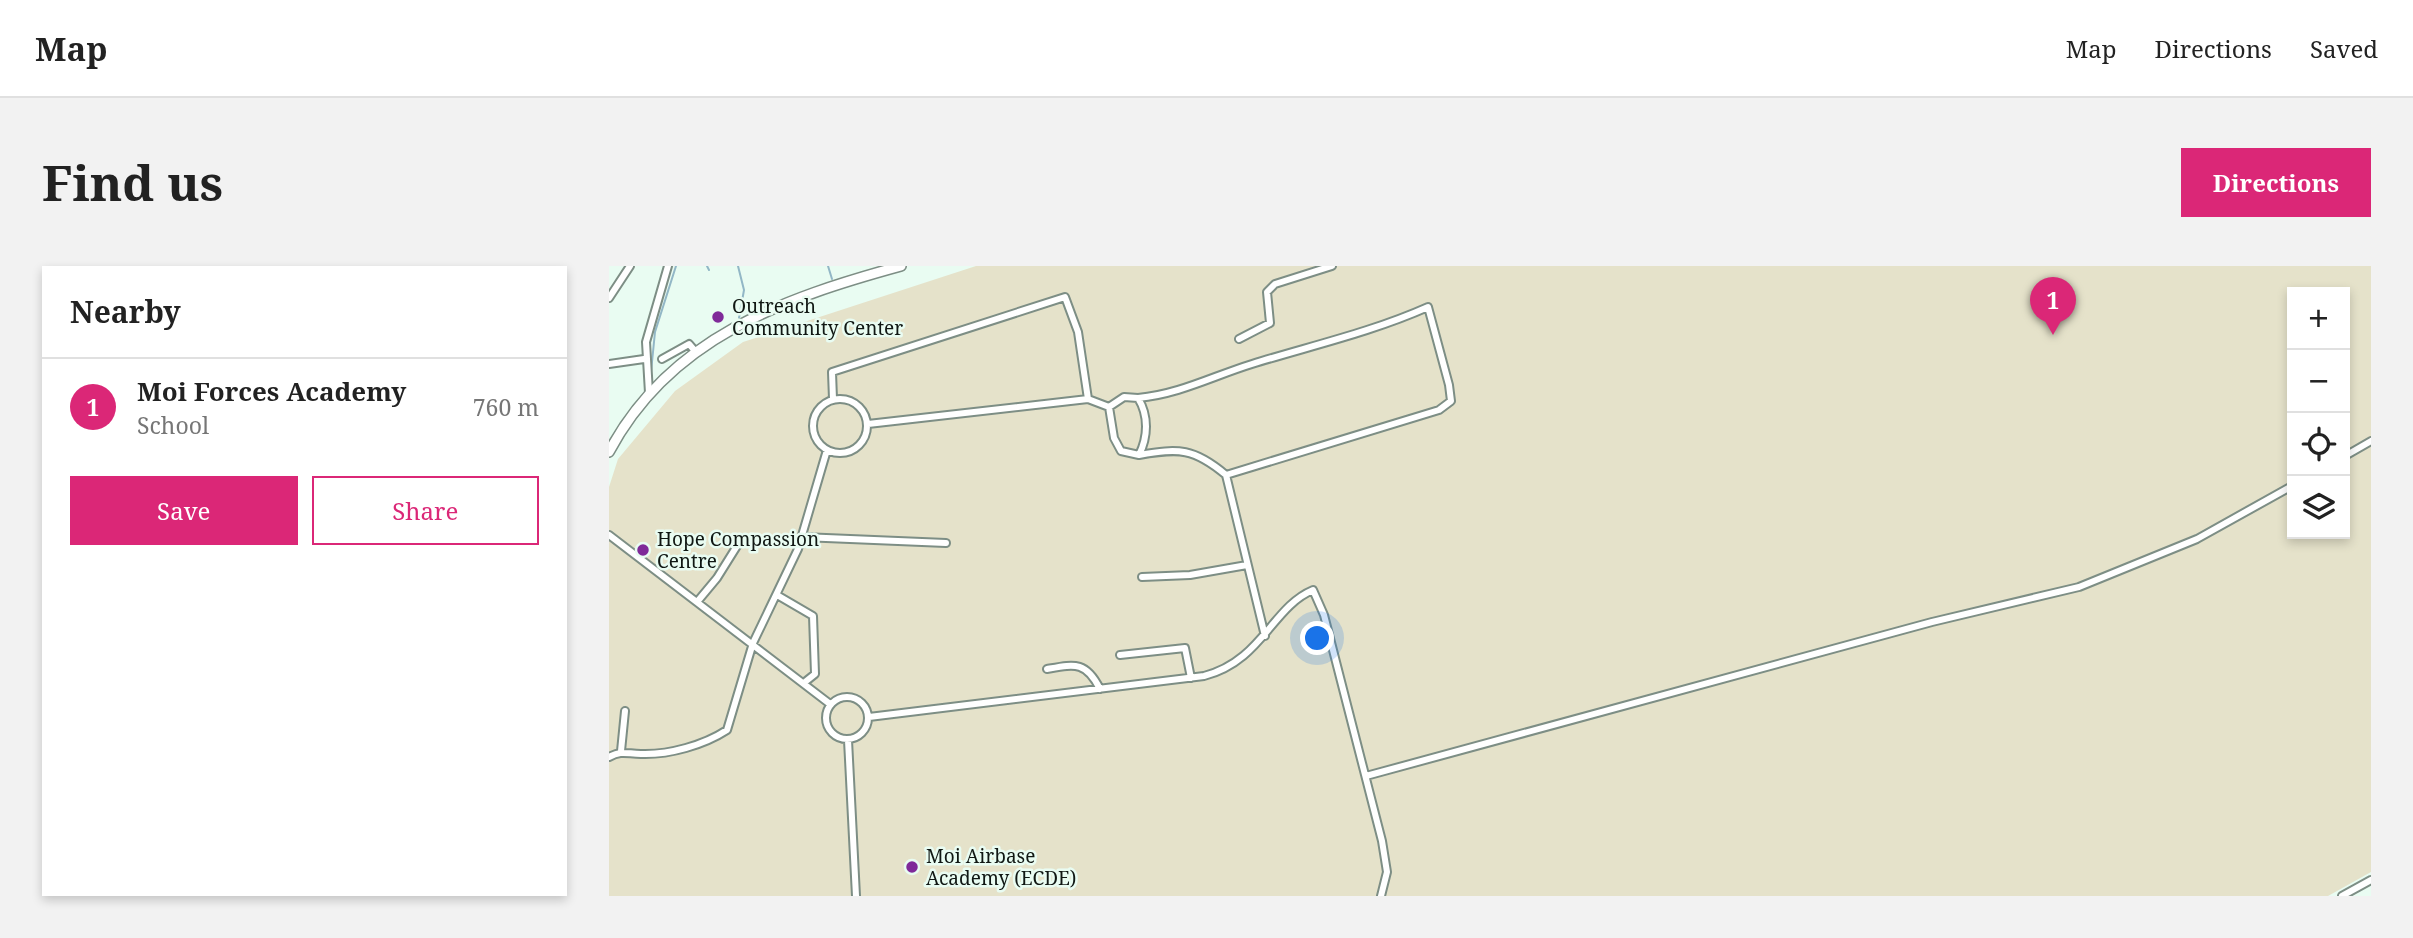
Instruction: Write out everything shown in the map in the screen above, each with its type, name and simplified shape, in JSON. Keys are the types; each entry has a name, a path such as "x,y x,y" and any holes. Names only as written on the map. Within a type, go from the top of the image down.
{"main road":[{"path":"609,452 649,393 695,351 750,319 901,266"}],"street":[{"path":"609,298 630,266"},
{"path":"649,393 644,359 649,324 668,267 677,266"},
{"path":"1239,339 1270,323 1267,292 1275,284 1332,266"},
{"path":"833,399 832,372 1065,297 1078,332 1088,399"},
{"path":"1109,407 1124,397 1163,396 1200,386 1233,370 1428,307 1451,401 1439,410 1226,475"},
{"path":"662,359 689,344 695,351"},
{"path":"609,364 644,359"},
{"path":"1138,398 1145,409 1146,441 1139,454"},
{"path":"833,399 856,403 865,413 869,424 865,438 858,447 847,451 827,450 815,441 813,430 820,407 833,399"},
{"path":"869,424 1088,399 1109,407"},
{"path":"1109,407 1114,438 1121,451 1139,454 1171,449 1189,451 1206,458 1226,475 1265,636"},
{"path":"2350,453 2371,441"},
{"path":"609,757 621,751 642,754 677,749 714,738 727,730 753,643 802,537 827,450"},
{"path":"1366,776 1918,626 2079,587 2197,539 2287,489"},
{"path":"609,535 830,704"},
{"path":"802,537 946,543"},
{"path":"698,602 717,579 742,538"},
{"path":"1142,577 1190,575 1247,565"},
{"path":"869,717 1191,678 1225,671 1313,590 1324,615 1366,776 1387,872 1381,896"},
{"path":"777,595 813,616 815,674 804,682"},
{"path":"1120,655 1185,648 1191,678"},
{"path":"1047,669 1074,664 1092,673 1100,689"},
{"path":"849,696 859,699 866,707 869,717 863,733 848,740 838,738 825,723 830,704 849,696"},
{"path":"621,751 625,711"},
{"path":"848,740 856,896"},
{"path":"2343,896 2354,893 2371,880"}],"shaded area":[{"path":"976,266 2371,266 2371,872 2328,896 609,896 609,487 618,459 675,391 743,342"}],"waterway":[{"path":"651,372 655,332 676,266"},
{"path":"707,266 709,270"},
{"path":"738,266 744,290 739,318"},
{"path":"828,266 832,279"}],"place":[{"name":"Outreach Community Center","path":"718,317"},
{"name":"Moi Forces Academy","path":"2053,335"},
{"name":"Hope Compassion Centre","path":"643,550"},
{"name":"Moi Airbase Academy (ECDE)","path":"912,867"}]}
